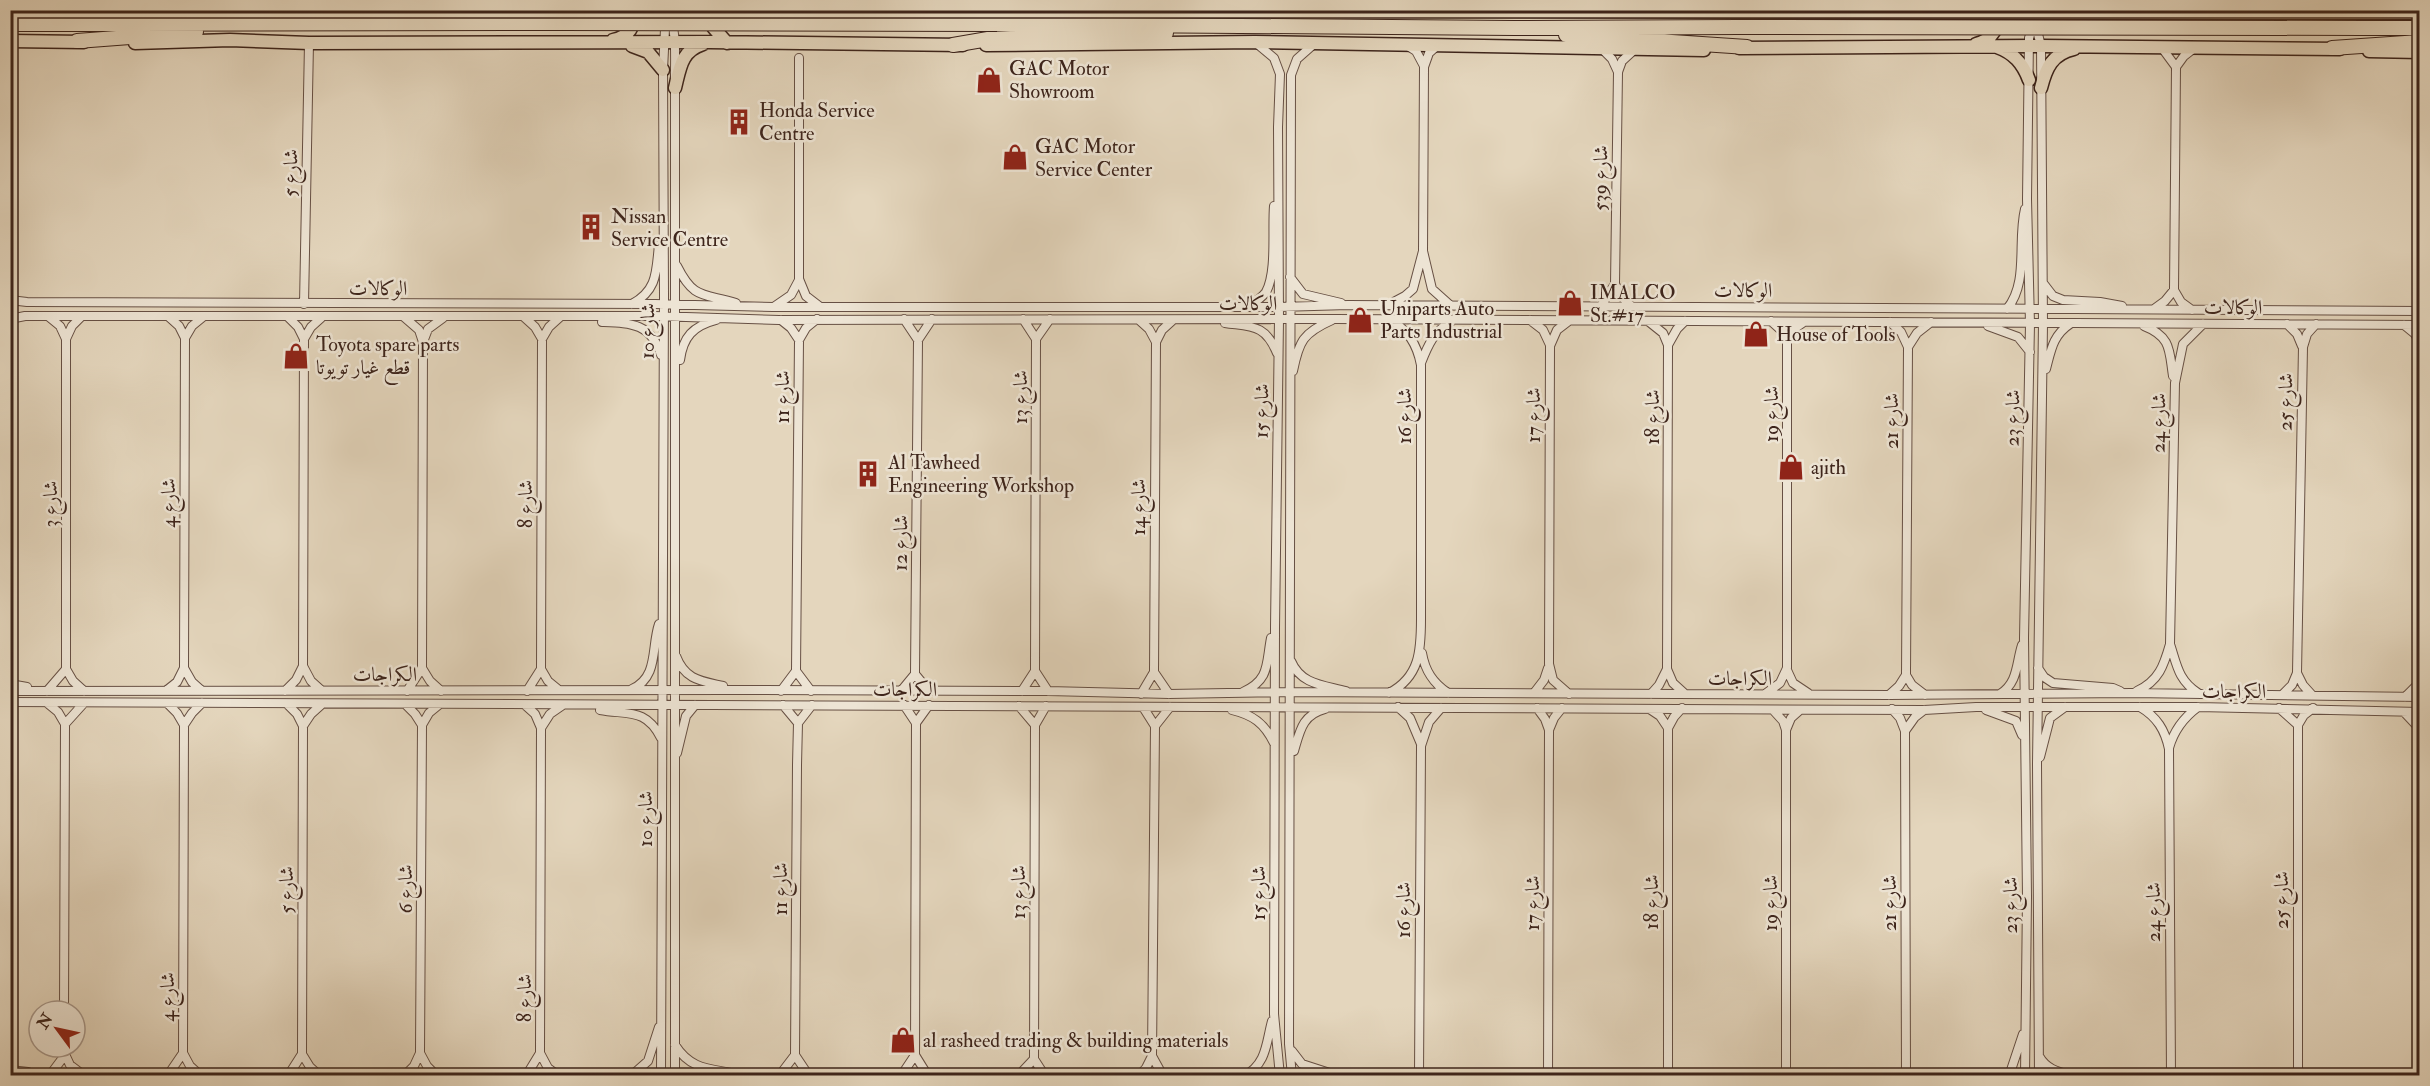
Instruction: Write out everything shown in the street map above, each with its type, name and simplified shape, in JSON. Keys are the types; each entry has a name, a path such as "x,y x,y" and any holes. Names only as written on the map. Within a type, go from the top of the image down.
{"highway":[{"path":"1417,10 2420,12"},
{"path":"10,24 562,23 1514,28 2420,28"},
{"path":"77,41 201,31 243,25"},
{"path":"953,45 988,39 1142,35 1204,26"},
{"path":"1514,28 1585,37 1748,47"},
{"path":"2331,48 2420,42"}],"main road":[{"path":"594,43 626,35 631,30 634,20 633,10"},
{"path":"712,10 713,27 728,43"},
{"path":"1966,46 1984,42 1992,36 1997,26 1996,10"},
{"path":"2075,10 2070,20 2071,29 2088,47"},
{"path":"10,41 122,44 230,40 309,43 710,42 953,45 1255,42 1688,50 1748,47 2035,46 2331,48 2420,52"},
{"path":"622,42 648,52 663,70"},
{"path":"675,88 686,53 694,47 710,42"},
{"path":"1993,46 2007,51 2019,61 2029,80"},
{"path":"2041,88 2052,60 2064,52 2088,47"}],"street":[{"path":"2022,10 2033,25 2048,10"},
{"name":"شارع 10","path":"670,12 669,42 675,88 675,1076"},
{"name":"شارع 23","path":"2033,25 2029,38 2035,46 2041,88 2043,283 2038,668 2040,707 2037,764 2038,1076"},
{"name":"شارع 10","path":"661,1076 663,70 669,42"},
{"name":"شارع 15","path":"1255,42 1274,58 1280,74 1274,1014 1280,1075"},
{"name":"شارع 5","path":"304,304 309,43"},
{"name":"شارع 15","path":"1294,1075 1289,1044 1291,761 1288,654 1291,75 1297,59 1315,43"},
{"path":"1401,44 1416,51 1424,67"},
{"path":"1444,44 1437,46 1429,53 1424,67 1423,251 1432,289 1451,306"},
{"name":"شارع 23","path":"2025,1076 2027,897 2024,638 2030,352 2027,199 2029,80 2035,46"},
{"path":"1599,47 1609,55 1618,72"},
{"path":"2162,48 2176,67"},
{"path":"2192,310 2181,302 2174,290 2176,67 2184,56 2196,48"},
{"path":"1618,72 1622,61 1635,49"},
{"path":"799,58 799,279 806,296 820,306"},
{"name":"شارع 539","path":"1601,306 1614,284 1618,72"},
{"name":"شارع 15","path":"1247,307 1260,299 1268,288 1272,263 1274,205 1278,194"},
{"name":"شارع 23","path":"2007,309 2018,291 2022,220 2027,199"},
{"name":"شارع 10","path":"631,305 644,297 652,287 663,226"},
{"path":"1388,306 1413,289 1423,251"},
{"name":"الوكالات","path":"675,262 686,282 699,294 746,306"},
{"name":"الوكالات","path":"1289,274 1303,294 1348,305"},
{"path":"772,307 791,295 799,279"},
{"name":"الوكالات","path":"2043,283 2053,296 2062,300 2100,302 2138,309"},
{"path":"1614,284 1631,306"},
{"path":"2154,309 2174,290"},
{"name":"الوكالات","path":"10,300 27,302 772,307 1348,305 2420,311"},
{"name":"الوكالات","path":"10,318 25,316 664,316 779,320 1388,319 2420,325"},
{"path":"47,316 60,326 66,339"},
{"path":"402,316 414,324 423,342 422,668 429,681 441,691"},
{"path":"66,339 72,326 82,317"},
{"path":"169,317 179,326 185,338"},
{"path":"185,338 192,326 203,317"},
{"path":"288,317 298,327 304,339 303,666 310,681 322,691"},
{"path":"304,339 311,327 322,317"},
{"path":"423,342 433,324 445,317"},
{"path":"524,317 535,327 542,339 549,327 560,317"},
{"name":"الوكالات","path":"580,317 633,324 646,330 658,345 663,365"},
{"name":"شارع 10","path":"676,382 682,347 690,333 705,323 727,317"},
{"path":"779,320 791,328 799,340 806,328 818,319"},
{"path":"904,319 918,340 932,319"},
{"path":"1023,319 1036,339 1050,320"},
{"name":"الوكالات","path":"1204,319 1258,328 1269,336 1278,357"},
{"name":"شارع 15","path":"1290,387 1296,355 1303,339 1312,329 1335,319"},
{"name":"شارع 16","path":"1388,319 1408,333 1417,348 1421,365 1421,648 1424,663 1431,677 1448,693"},
{"path":"1138,320 1149,329 1156,342"},
{"path":"1156,342 1162,330 1173,320"},
{"name":"شارع 16","path":"1421,365 1432,338 1452,320"},
{"path":"1529,320 1543,330 1550,345"},
{"path":"1550,345 1557,330 1571,320"},
{"path":"1647,321 1659,328 1668,345"},
{"path":"1668,345 1677,329 1685,321"},
{"path":"1771,321 1787,340 1794,329 1804,321"},
{"path":"1889,322 1901,332 1908,347"},
{"path":"1908,347 1917,333 1931,322"},
{"name":"الوكالات","path":"1975,323 2018,337 2030,352"},
{"name":"شارع 23","path":"2043,382 2054,339 2062,329 2070,324"},
{"name":"شارع 24","path":"2139,324 2157,332 2167,342 2175,383"},
{"name":"شارع 24","path":"2128,693 2142,689 2158,675 2164,666 2170,644 2175,383 2183,344 2203,324"},
{"name":"شارع 25","path":"2288,324 2297,334 2303,347"},
{"name":"شارع 25","path":"2297,673 2303,347 2307,334 2316,324"},
{"path":"2403,324 2415,334 2420,343"},
{"name":"شارع 4","path":"184,668 185,338"},
{"name":"شارع 3","path":"66,339 66,669"},
{"name":"شارع 8","path":"541,669 542,339"},
{"name":"شارع 13","path":"1035,671 1036,339"},
{"name":"شارع 11","path":"796,670 799,340"},
{"name":"شارع 12","path":"915,674 918,340"},
{"name":"شارع 19","path":"1787,340 1787,668"},
{"name":"شارع 14","path":"1154,672 1156,342"},
{"name":"شارع 17","path":"1550,345 1549,664 1556,684 1569,694"},
{"name":"شارع 18","path":"1667,669 1668,345"},
{"name":"شارع 21","path":"1906,675 1908,347"},
{"name":"شارع 10","path":"630,691 639,687 649,675 655,640 662,617"},
{"name":"شارع 15","path":"1240,693 1255,686 1263,676 1275,628"},
{"name":"شارع 23","path":"2000,694 2007,690 2014,680 2024,638"},
{"name":"شارع 24","path":"2170,644 2178,674 2184,682 2200,693"},
{"name":"شارع 16","path":"1388,694 1405,683 1411,676 1421,648"},
{"name":"الكراجات","path":"675,653 682,670 692,679 733,690"},
{"name":"الكراجات","path":"1288,654 1296,670 1306,680 1317,685 1356,694"},
{"name":"شارع 17","path":"1534,693 1544,680 1549,664"},
{"path":"285,691 296,680 303,666"},
{"path":"184,668 192,682 203,691"},
{"path":"166,691 177,682 184,668"},
{"path":"407,691 422,668"},
{"path":"1765,694 1780,683 1787,668"},
{"path":"1787,668 1793,683 1810,694"},
{"name":"الكراجات","path":"2038,668 2054,683 2113,688 2128,693"},
{"path":"47,691 66,669 73,681 84,691"},
{"path":"528,691 541,669 548,681 559,690"},
{"path":"1667,669 1673,683 1685,694"},
{"path":"1651,694 1659,685 1667,669"},
{"path":"781,691 796,670 811,691"},
{"path":"1022,691 1035,671 1048,691"},
{"path":"1141,694 1154,672 1169,694"},
{"path":"2283,694 2292,685 2297,673"},
{"path":"2297,673 2302,685 2312,695"},
{"path":"902,691 915,674 929,691"},
{"path":"1889,695 1906,675 1912,685 1925,695"},
{"path":"2405,697 2414,690 2420,679"},
{"name":"الكراجات","path":"10,684 37,691"},
{"name":"الكراجات","path":"10,691 733,690 1048,691 1141,694 1290,692 1889,695 2200,693 2420,697"},
{"name":"الكراجات","path":"10,704 28,702 587,706 1335,706 1773,710 2198,707 2420,712"},
{"path":"47,703 58,712 65,724 64,999"},
{"path":"65,724 84,703"},
{"path":"166,703 177,713 184,725 202,703"},
{"path":"287,704 297,714 303,726 322,704"},
{"path":"405,704 422,725 429,713 440,704"},
{"path":"525,705 535,714 541,728"},
{"path":"541,728 550,714 563,705"},
{"name":"شارع 10","path":"675,760 686,716 695,705"},
{"path":"783,705 798,723 812,705"},
{"path":"902,1076 915,1055 916,723 904,705"},
{"path":"916,723 929,705"},
{"name":"الكراجات","path":"587,706 642,716 652,722 662,738"},
{"path":"1019,706 1035,725"},
{"name":"شارع 13","path":"1034,1059 1035,725 1046,706"},
{"path":"1143,706 1155,726 1152,1056 1163,1076"},
{"name":"شارع 15","path":"1291,761 1299,732 1306,718 1319,710 1335,706"},
{"path":"1155,726 1170,707"},
{"name":"الكراجات","path":"1222,707 1256,718 1264,726 1275,745"},
{"name":"شارع 16","path":"1398,707 1410,718 1421,746"},
{"name":"الكراجات","path":"1976,707 2016,721 2025,743"},
{"name":"شارع 23","path":"2037,764 2045,744 2050,718 2066,707"},
{"name":"شارع 24","path":"2140,707 2157,720 2163,729 2169,749 2171,1076"},
{"name":"شارع 24","path":"2169,749 2182,720 2198,707"},
{"name":"شارع 16","path":"1419,1076 1421,746 1426,727 1441,708"},
{"name":"شارع 17","path":"1537,708 1549,730 1548,1076"},
{"path":"1549,730 1554,717 1562,708"},
{"path":"1647,708 1660,716 1668,728 1682,708"},
{"path":"2280,708 2298,725 2304,715 2313,708"},
{"path":"1773,710 1783,721 1786,730"},
{"path":"1786,730 1791,718 1800,710"},
{"path":"1892,710 1900,718 1905,731 1924,710"},
{"path":"2404,712 2419,728 2417,1076"},
{"name":"شارع 11","path":"795,1055 798,723"},
{"name":"شارع 4","path":"183,1053 184,725"},
{"name":"شارع 6","path":"420,1053 422,725"},
{"name":"شارع 25","path":"2298,725 2298,1076"},
{"name":"شارع 5","path":"302,1054 303,726"},
{"name":"شارع 8","path":"540,1053 541,728"},
{"name":"شارع 18","path":"1668,728 1668,1076"},
{"name":"شارع 19","path":"1786,730 1786,1076"},
{"name":"شارع 21","path":"1905,731 1906,1076"},
{"name":"شارع 15","path":"1244,1076 1262,1061 1274,1014"},
{"name":"شارع 10","path":"631,1076 648,1061 661,1020"},
{"name":"شارع 23","path":"2009,1076 2025,1027"},
{"path":"1289,1044 1302,1064 1339,1076"},
{"path":"675,1045 684,1058 696,1066 750,1076"},
{"path":"168,1075 183,1053 190,1066 201,1076"},
{"path":"404,1076 414,1066 420,1053"},
{"path":"420,1053 427,1066 437,1076"},
{"path":"526,1076 540,1053"},
{"path":"540,1053 548,1068 559,1076"},
{"path":"288,1076 302,1054 310,1067 320,1076"},
{"path":"779,1076 795,1055 809,1076"},
{"path":"915,1055 928,1076"},
{"path":"2039,1055 2050,1069 2073,1076"},
{"path":"1139,1076 1152,1056"},
{"path":"50,1075 60,1064 61,1059"},
{"path":"68,1059 70,1065 84,1075"},
{"path":"1018,1076 1034,1059 1045,1076"},
{"path":"10,1070 41,1075"},
{"path":"714,1076 741,1075"},
{"path":"1280,1075 1294,1075"},
{"path":"16,1076 187,1076"}],"place":[{"name":"GAC Motor Showroom","path":"989,80"},
{"name":"Honda Service Centre","path":"739,122"},
{"name":"GAC Motor Service Center","path":"1015,157"},
{"name":"Nissan Service Centre","path":"591,227"},
{"name":"IMALCO St.#17","path":"1570,303"},
{"name":"Uniparts Auto Parts Industrial","path":"1360,320"},
{"name":"House of Tools","path":"1756,334"},
{"name":"Toyota spare parts قطع غيار تويوتا","path":"296,356"},
{"name":"ajith","path":"1791,467"},
{"name":"Al Tawheed Engineering Workshop","path":"868,474"},
{"name":"al rasheed trading & building materials","path":"903,1040"}]}
